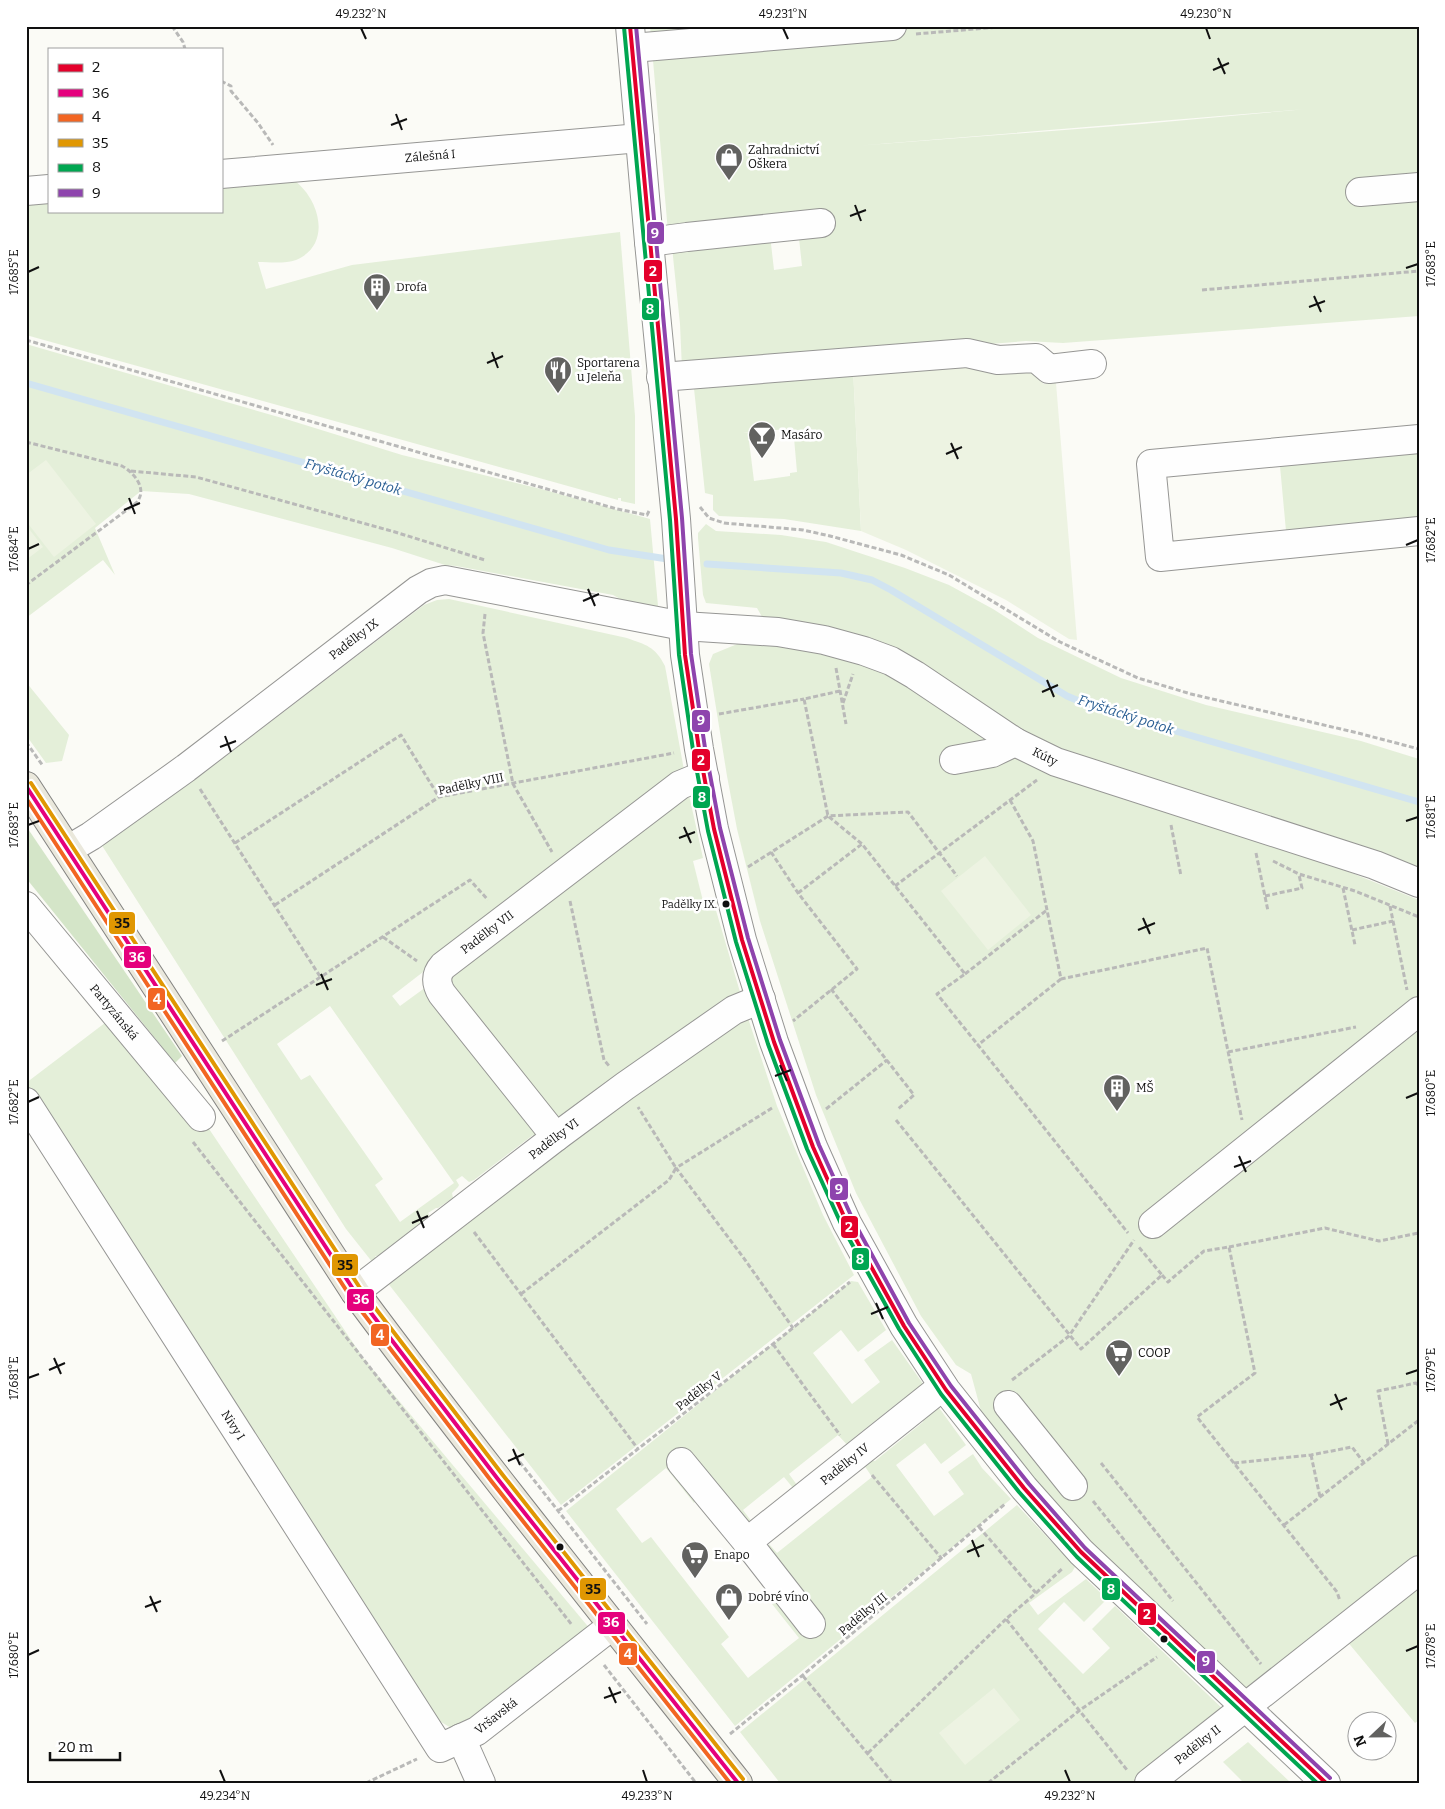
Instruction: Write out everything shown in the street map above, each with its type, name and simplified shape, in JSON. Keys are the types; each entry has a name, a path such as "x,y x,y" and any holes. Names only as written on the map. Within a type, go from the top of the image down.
{"main road":[{"path":"26,786 69,849 356,1292 536,1528 738,1783"}],"street":[{"path":"892,26 631,37 661,377 675,509 685,655 699,749 714,829 742,940 794,1097 847,1223 904,1326 943,1386 1024,1488 1081,1552 1247,1706 1326,1783"},
{"name":"Zálešná I","path":"222,174 640,138"},
{"path":"1360,192 1419,187"},
{"path":"26,191 48,189"},
{"path":"649,242 687,236 822,223"},
{"path":"661,377 968,353 998,360 1036,358 1050,369 1092,364"},
{"path":"1419,439 1150,464 1160,557 1419,531"},
{"name":"Padělky IX","path":"69,849 91,836 186,768 424,586 437,581 445,580 683,626"},
{"name":"Kúty","path":"683,626 778,632 824,640 864,651 891,661 1015,742 1056,762 1375,865 1419,883"},
{"path":"954,760 992,752 1015,742"},
{"name":"Padělky VII","path":"437,976 443,966 504,918 680,785 692,780 705,778"},
{"name":"Partyzánská","path":"26,906 201,1117"},
{"path":"437,976 437,984 442,994 556,1137"},
{"name":"Padělky VI","path":"356,1292 625,1086 734,1010 761,999"},
{"path":"1143,1232 1414,1020"},
{"name":"Nivy I","path":"26,1102 451,1743 481,1783"},
{"name":"Padělky IV","path":"747,1542 943,1386"},
{"path":"1009,1393 1082,1492"},
{"path":"681,1462 811,1624"},
{"path":"1247,1706 1419,1570"},
{"name":"Vršavská","path":"451,1743 477,1731 613,1625"},
{"name":"Padělky II","path":"1140,1779 1247,1706"}],"path":[{"path":"172,26 183,42 185,48"},
{"path":"222,82 231,86 231,91 258,123 288,168"},
{"path":"1202,290 1419,271"},
{"path":"26,340 617,509 648,515 653,498 675,509 694,501 709,518 724,523 803,530 901,555 949,575 1060,642 1138,678 1192,694 1358,732 1419,749"},
{"path":"26,442 122,466 131,471 196,477 395,532 489,561"},
{"path":"26,585 137,502 140,496 140,486 131,471"},
{"path":"488,588 483,633 513,784 565,873 604,1060 625,1086 676,1168 743,1257 793,1328"},
{"path":"835,662 846,724"},
{"path":"842,704 856,666"},
{"path":"710,716 840,692"},
{"path":"804,699 828,816 862,844 965,974"},
{"path":"235,843 401,735 440,797"},
{"name":"Padělky VIII","path":"275,905 440,797 699,749"},
{"path":"186,768 321,978"},
{"path":"895,886 1038,779"},
{"path":"1010,800 1033,841 1061,979"},
{"path":"741,871 828,816 908,812 957,876"},
{"path":"1171,822 1181,876"},
{"path":"798,893 862,844"},
{"path":"1254,844 1268,911"},
{"path":"771,852 798,893 857,970 786,1026"},
{"path":"1265,896 1302,888 1299,874"},
{"path":"222,1040 321,978 470,880 504,918"},
{"path":"1343,888 1355,945"},
{"path":"1390,905 1414,1020"},
{"path":"1047,910 937,994 978,1046 1143,1232 1162,1276 1168,1282 1204,1251 1325,1228 1380,1241 1419,1233"},
{"path":"1352,930 1393,920"},
{"path":"383,937 437,976"},
{"path":"978,1046 1061,979 1207,948 1248,1148"},
{"path":"832,989 914,1095 897,1110"},
{"path":"1228,1052 1364,1026"},
{"path":"825,1109 887,1060"},
{"path":"521,1294 669,1180 676,1168 794,1097"},
{"path":"201,1117 184,1131 696,1783"},
{"path":"896,1120 1081,1349 1162,1276"},
{"path":"459,1212 638,1449"},
{"path":"1009,1393 1069,1336 1143,1232"},
{"path":"1229,1247 1256,1373 1197,1417 1337,1592 1340,1602 1337,1608"},
{"name":"Padělky V","path":"536,1528 871,1266"},
{"path":"1388,1444 1378,1391 1416,1383 1419,1386"},
{"path":"1284,1525 1419,1420"},
{"path":"1234,1463 1311,1455 1352,1447 1364,1463"},
{"path":"1311,1455 1320,1497"},
{"path":"1101,1463 1264,1668"},
{"path":"1082,1492 1178,1607"},
{"name":"Padělky III","path":"724,1739 803,1675 1011,1499"},
{"path":"979,1527 1036,1593"},
{"path":"868,1753 1006,1618 1081,1552"},
{"path":"1006,1618 1080,1710 1140,1779"},
{"path":"988,1783 1080,1710 1178,1643"},
{"path":"803,1675 892,1783"},
{"path":"366,1783 451,1743"}],"green space":[{"path":"650,26 1419,26 1419,316 1063,343 1026,341 682,369 680,324 672,247 770,235 774,270 802,266 797,220 668,232","holes":["1307,109 1142,124 855,146"]},
{"path":"222,181 295,181 304,189 316,210 318,233 315,244 307,253 296,260 258,262 266,289 352,265 620,232 635,416 635,504 621,501 621,498 618,498 618,500 26,335 26,198 48,196 48,212 222,212"},
{"path":"26,344 289,420 402,455 545,490 650,519 658,606 655,608 622,600 613,595 445,565 392,548 189,494 141,491 95,528 115,575 103,560 26,618"},
{"path":"957,360 1041,366 1043,384 1056,383 1077,640 1069,639 1006,600 906,550 861,531 853,368"},
{"path":"853,368 861,531 784,519 719,516 713,510 713,495 705,493 693,379","holes":["786,429 787,439 794,438 797,472 790,473 790,476 754,481 748,433 743,433"]},
{"path":"1398,452 1419,453 1419,517 1405,521 1286,531 1280,466"},
{"path":"46,460 96,524 54,557 26,521 26,475"},
{"path":"706,524 716,531 781,535 826,542 905,568 949,585 993,609 1038,638 1121,678 1206,705 1361,741 1419,759 1419,872 1080,764 1020,731 765,622 757,608 706,603 703,595 698,533"},
{"path":"26,525 43,547 26,560"},
{"path":"449,599 627,638 654,650 665,666 684,770 392,996 400,1006 689,795 703,858 693,861 705,909 715,907 740,992 532,1142 533,1135 474,1180 469,1182 462,1176 456,1180 459,1185 452,1193 453,1198 428,1213 432,1219 381,1256 375,1256 381,1266 377,1268 346,1229 101,844 189,784 424,605 437,600","holes":["330,1006 454,1183 400,1222 375,1185 383,1179 310,1075 301,1080 277,1044"]},
{"path":"752,638 869,662 966,718 1419,900 1419,1578 1257,1702 1076,1535 981,1411 971,1374 956,1365 921,1316 856,1193 816,1095 760,921 737,829 727,776 709,664 713,654"},
{"path":"26,682 69,735 62,761 46,763 26,735"},
{"path":"26,826 182,1056 175,1063 26,878"},
{"path":"985,856 1031,915 988,950 941,891"},
{"path":"745,1009 777,1106 823,1215 854,1275 561,1505 387,1282"},
{"path":"118,1013 201,1117 364,1359 591,1630 472,1719 453,1729 436,1719 71,1150 26,1087 26,1083"},
{"path":"851,1281 858,1282 886,1330 858,1352 841,1330 813,1353 852,1404 880,1382 864,1360 892,1340 926,1388 915,1399 904,1398 855,1437 854,1447 851,1449 838,1435 789,1474 797,1485 793,1488 784,1477 743,1510 755,1526 746,1520 696,1500 694,1503 666,1468 616,1509 642,1543 651,1537 729,1637 721,1644 748,1678 799,1638 772,1604 778,1601 769,1555 769,1544 777,1553 872,1477 862,1462 865,1459 875,1461 923,1422 924,1412 937,1405 966,1445 941,1464 925,1443 896,1465 934,1516 964,1494 948,1472 973,1454 982,1468 1011,1499 735,1726 566,1511"},
{"path":"1017,1505 1075,1567 1072,1572 1029,1603 1038,1615 1086,1579 1107,1599 1084,1622 1064,1602 1038,1629 1083,1674 1110,1648 1092,1629 1115,1606 1226,1712 1138,1783 780,1783 740,1732"},
{"path":"1419,1583 1419,1720 1415,1723 1346,1640"},
{"path":"994,1688 1020,1720 965,1765 939,1733"},
{"path":"1248,1742 1291,1783 1244,1783 1223,1762"}],"waterway":[{"name":"Fryštácký potok","path":"26,383 609,550 674,560"},
{"name":"Fryštácký potok","path":"707,564 841,573 872,580 1067,696 1093,707 1419,802"}],"transit line":[{"name":"2","path":"630,26 676,519 685,655 699,749 714,829 742,940 774,1042 813,1147 847,1223 904,1326 946,1390 1024,1488 1081,1552 1326,1783"},
{"name":"9","path":"636,26 682,518 691,654 705,748 720,828 748,938 780,1040 819,1145 853,1220 909,1323 951,1386 1029,1484 1085,1548 1330,1778"},
{"name":"8","path":"624,27 670,520 679,655 693,750 708,831 736,942 768,1044 807,1149 842,1226 899,1329 941,1394 1019,1492 1077,1557 1317,1783"},
{"name":"35","path":"31,783 360,1288 502,1474 743,1779"},
{"name":"36","path":"26,786 355,1292 497,1478 738,1783"},
{"name":"4","path":"26,798 350,1296 492,1482 730,1783"}],"place":[{"name":"Zahradnictví Oškera","path":"729,181"},
{"name":"Drofa","path":"377,311"},
{"name":"Sportarena u Jeleňa","path":"558,394"},
{"name":"Masáro","path":"762,459"},
{"name":"Padělky IX.","path":"726,904"},
{"name":"MŠ","path":"1117,1112"},
{"name":"COOP","path":"1119,1377"},
{"name":"Enapo","path":"695,1579"},
{"name":"Dobré víno","path":"729,1621"}]}
